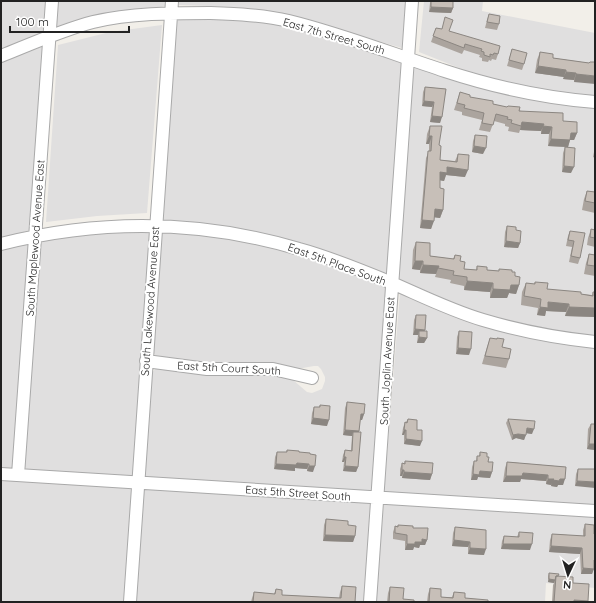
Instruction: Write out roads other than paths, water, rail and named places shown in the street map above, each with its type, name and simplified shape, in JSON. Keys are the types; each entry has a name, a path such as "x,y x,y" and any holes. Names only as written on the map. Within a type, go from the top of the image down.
{"street":[{"name":"South Maplewood Avenue East","path":"18,475 52,1"},
{"name":"South Lakewood Avenue East","path":"130,602 137,483 172,1"},
{"name":"South Joplin Avenue East","path":"370,602 412,1"},
{"name":"East 7th Street South","path":"1,56 49,37 94,22 126,17 171,13 242,14 288,21 480,81 529,94 560,99 595,102"},
{"name":"East 5th Place South","path":"1,244 35,236 117,226 156,226 220,231 266,240 300,249 392,283 427,299 482,320 562,338 595,342"},
{"name":"East 5th Court South","path":"146,361 207,369 273,369 312,378"},
{"name":"East 5th Street South","path":"1,474 595,512"}]}
